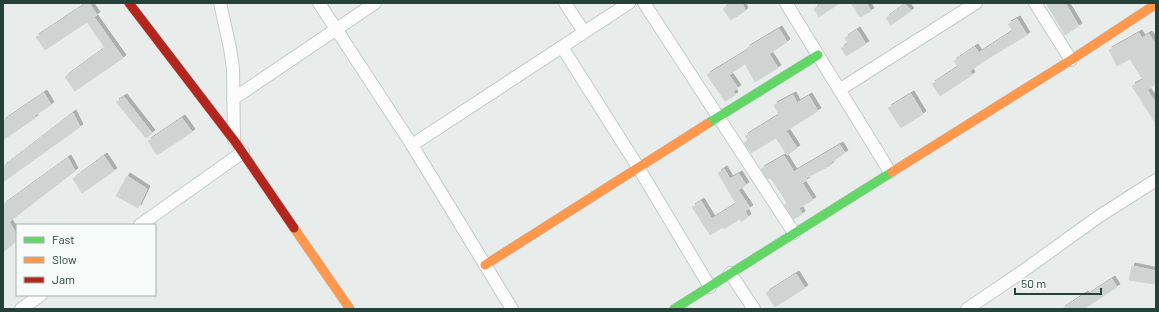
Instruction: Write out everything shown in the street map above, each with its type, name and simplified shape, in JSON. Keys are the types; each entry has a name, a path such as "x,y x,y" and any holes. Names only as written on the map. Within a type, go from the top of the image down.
{"street":[{"path":"129,3 243,152 350,309"},
{"path":"220,3 230,48 234,86 234,140"},
{"path":"319,3 412,145 512,309"},
{"path":"233,99 375,3"},
{"path":"565,3 584,32"},
{"path":"412,145 629,3"},
{"path":"644,3 794,233"},
{"path":"786,3 890,172"},
{"path":"839,90 976,3"},
{"path":"1035,3 1071,60"},
{"path":"674,309 890,172 1071,60 1156,4"},
{"path":"562,47 638,167 710,287"},
{"path":"485,265 717,117 818,55"},
{"path":"141,224 243,152"},
{"path":"967,309 1098,217 1156,180"},
{"path":"730,273 754,309"},
{"path":"21,309 40,296"}],"building":[{"path":"89,3 97,15 94,17 123,58 75,91 65,77 105,48 87,22 45,50 36,37"},
{"path":"732,3 742,3 745,11 731,20 723,9"},
{"path":"823,3 840,3 819,17 814,9"},
{"path":"851,3 866,3 871,11 860,17"},
{"path":"1046,3 1065,3 1079,26 1065,35"},
{"path":"905,4 911,11 891,25 886,18"},
{"path":"1017,19 1027,35 984,61 970,71 972,75 940,96 932,84 958,67 954,61 975,47 979,53 1013,31 1008,24"},
{"path":"779,29 787,42 769,54 778,68 755,82 745,64 729,75 738,88 733,91 735,95 725,101 707,75 748,50 747,48"},
{"path":"857,30 866,44 846,56 841,48 848,44 845,38"},
{"path":"1139,33 1142,38 1149,34 1156,45 1156,84 1147,90 1156,103 1156,124 1132,86 1143,80 1130,59 1117,66 1109,50"},
{"path":"44,93 51,105 3,140 3,121"},
{"path":"911,94 923,114 901,128 888,108"},
{"path":"793,95 797,103 809,96 818,111 786,131 797,148 787,155 776,138 751,153 744,143 748,140 745,136 779,115 774,105"},
{"path":"124,97 152,133 146,138 116,102"},
{"path":"73,113 80,127 3,182 3,167"},
{"path":"182,118 192,132 157,155 148,141"},
{"path":"840,145 845,153 830,163 831,165 806,178 807,180 802,183 813,200 799,208 802,214 794,219 784,205 787,203 771,178 768,179 761,169 784,156 794,172"},
{"path":"104,156 114,171 82,193 73,179"},
{"path":"68,158 75,171 9,222 16,233 16,242 3,252 3,205"},
{"path":"724,169 730,179 739,174 746,185 738,190 750,208 745,211 748,217 741,222 740,219 724,229 723,227 710,235 692,207 701,201 712,219 736,204 718,173"},
{"path":"127,176 147,189 138,208 116,196"},
{"path":"1132,266 1156,271 1156,283 1154,282 1154,284 1129,280"},
{"path":"796,274 805,288 775,307 766,293"},
{"path":"1112,279 1117,287 1084,309 1062,309 1085,294 1086,296"}],"traffic: fast":[{"path":"707,124 818,55"},
{"path":"674,309 892,172"}],"traffic: slow":[{"path":"892,172 1071,60 1156,4"},
{"path":"485,265 707,124"},
{"path":"294,228 350,309"}],"traffic: jam":[{"path":"129,3 236,143 294,228"}]}
